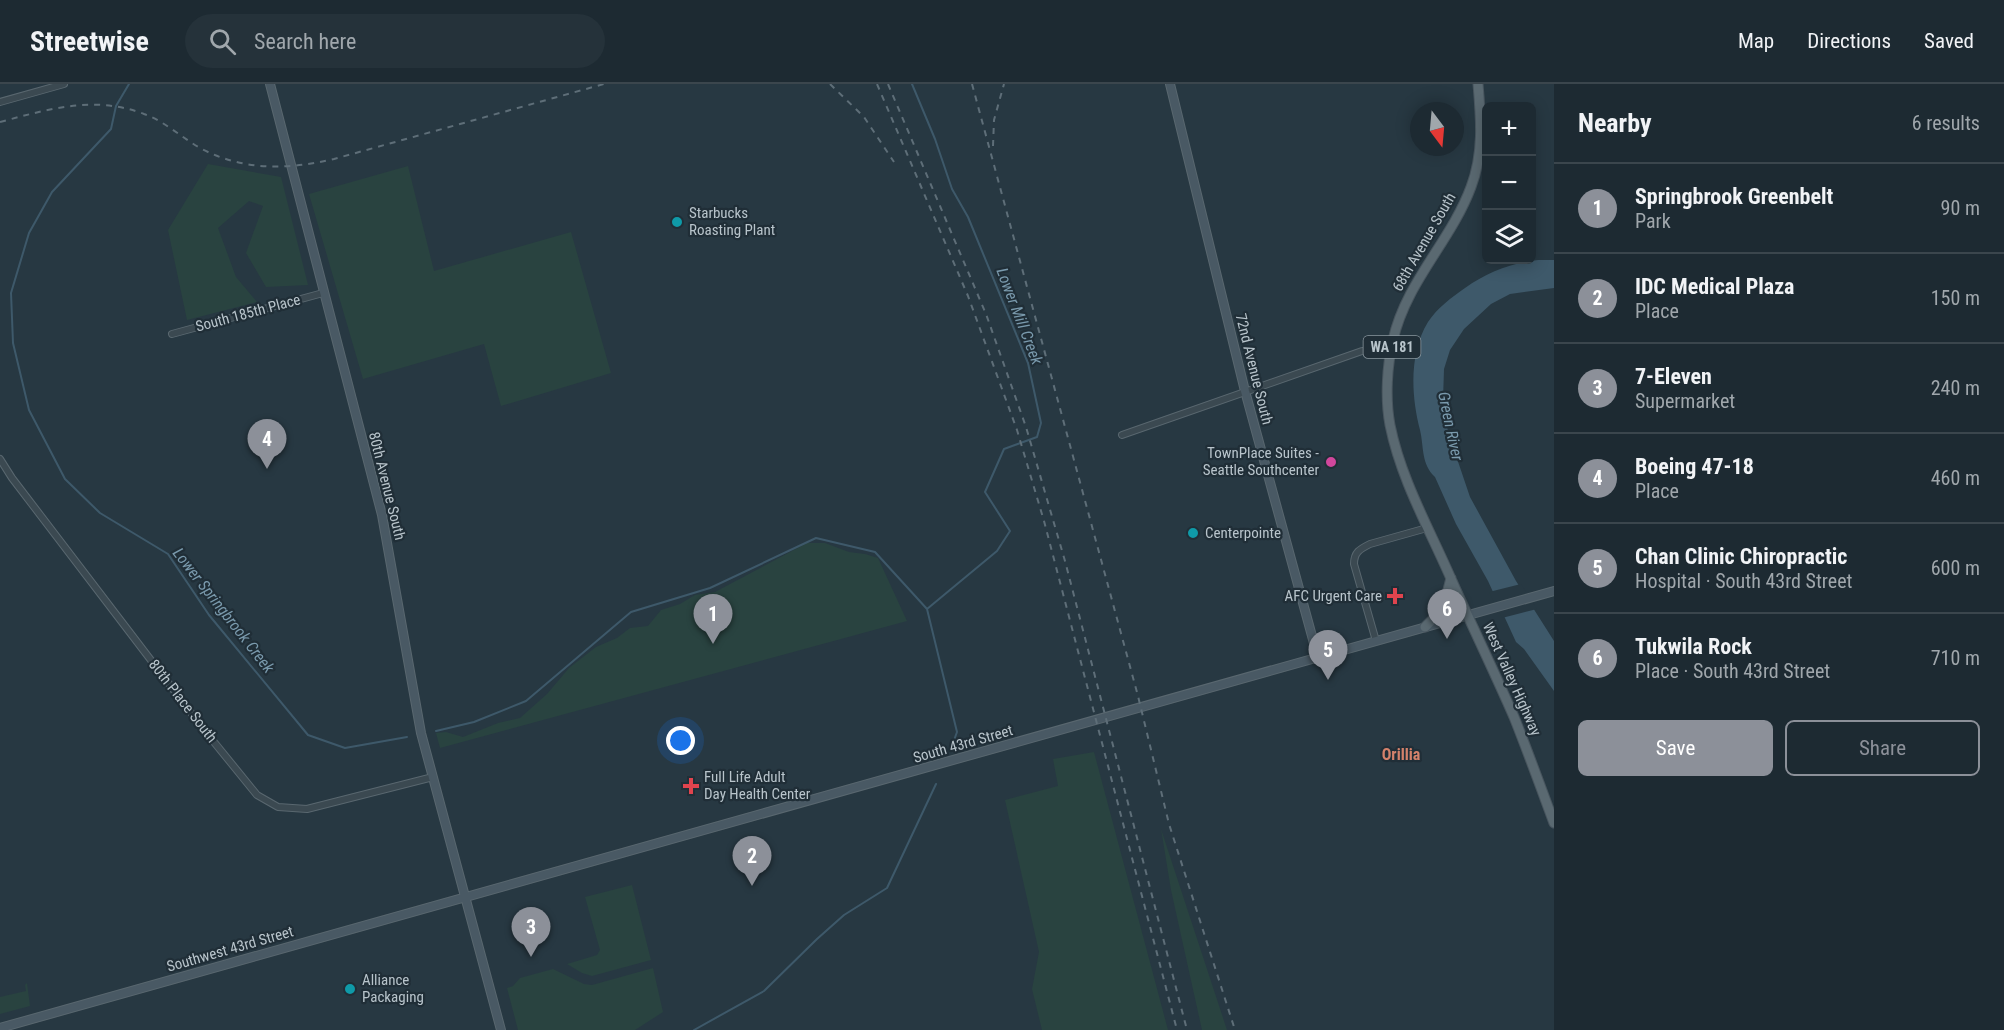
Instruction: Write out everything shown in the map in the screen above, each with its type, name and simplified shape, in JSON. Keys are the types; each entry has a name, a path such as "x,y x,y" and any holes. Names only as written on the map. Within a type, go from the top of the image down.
{"main road":[{"name":"80th Avenue South","path":"270,84 382,515 413,695 501,1030"},
{"name":"72nd Avenue South","path":"1170,84 1245,391 1318,658"},
{"name":"68th Avenue South","path":"1467,615 1427,528 1406,475 1390,425 1388,405 1389,364 1393,338 1404,308 1418,280 1461,211 1472,186 1481,142 1478,84"},
{"path":"1425,627 1443,609 1451,578"},
{"name":"South 43rd Street","path":"467,897 1554,591"},
{"name":"West Valley Highway","path":"1467,615 1514,718 1554,823"},
{"name":"Southwest 43rd Street","path":"0,1028 467,897"}],"street":[{"path":"0,102 64,84"},
{"name":"South 185th Place","path":"172,334 323,292"},
{"path":"1122,435 1362,351"},
{"name":"80th Place South","path":"0,459 12,478 257,795 278,807 307,809 433,777"},
{"path":"1376,641 1354,564 1356,554 1361,548 1370,544 1427,528"}],"green space":[{"path":"208,164 281,177 308,285 266,287 246,253 263,206 249,201 218,228 236,277 257,302 187,320 168,230"},
{"path":"408,166 434,271 571,232 611,373 501,406 484,344 363,379 309,194"},
{"path":"807,543 825,543 849,552 878,558 907,621 440,748 436,733 446,732 463,737 498,723 520,718 547,694 569,668 596,647 617,638 630,628 648,626 661,610 680,604 695,595 715,592"},
{"path":"1094,752 1168,1030 1042,1030 1032,989 1039,952 1005,800 1058,786 1053,759"},
{"path":"1161,829 1227,1030 1202,1030 1171,890"},
{"path":"632,885 651,960 592,976 567,964 597,955 600,950 585,897"},
{"path":"653,968 663,1012 635,1030 518,1030 507,988 513,986 520,978 553,969 584,984 592,985"},
{"path":"27,983 30,1006 0,1014 0,997 26,991"}],"water":[{"path":"1536,260 1554,260 1554,288 1510,294 1491,304 1464,329 1450,350 1444,369 1443,400 1448,432 1470,497 1516,581 1554,641 1554,691 1524,649 1516,642 1488,581 1456,524 1435,477 1427,467 1414,389 1417,347 1428,322 1436,312 1455,295 1482,277 1515,264 1536,264"}],"pier":[{"path":"1521,584 1537,609 1502,618 1489,592"}],"waterway":[{"name":"Lower Springbrook Creek","path":"129,84 116,106 111,129 52,192 29,233 11,293 13,343 29,410 65,479 100,513 168,554 209,615 308,735 345,748 407,737"},
{"name":"Lower Mill Creek","path":"912,84 935,139 952,189 968,217 1028,363 1041,423 1037,437 1004,449 985,492 1010,531 997,551 927,609"},
{"name":"Lower Springbrook Creek","path":"436,731 474,722 526,701 631,612 710,588 816,538 875,552 927,609 957,732 953,743"},
{"name":"Lower Springbrook Creek","path":"694,1030 764,991 844,915 887,888 936,784"}],"railway":[{"path":"0,122 72,106 108,105 126,108 151,117 216,156 266,166 299,165 334,159 604,84"},
{"path":"830,84 864,117 894,162"},
{"path":"877,84 968,296 1017,430 1044,521 1177,1030"},
{"path":"888,84 986,314 1026,427 1065,561 1187,1030"},
{"path":"972,84 1138,696 1169,824 1235,1030"},
{"path":"993,146 994,120 1004,84"}],"place":[{"name":"Starbucks Roasting Plant","path":"677,222"},
{"name":"TownPlace Suites - Seattle Southcenter","path":"1331,462"},
{"name":"Boeing 47-18","path":"267,469"},
{"name":"Centerpointe","path":"1193,533"},
{"name":"AFC Urgent Care","path":"1395,596"},
{"name":"Tukwila Rock","path":"1447,639"},
{"name":"Springbrook Greenbelt","path":"713,644"},
{"name":"Chan Clinic Chiropractic","path":"1328,680"},
{"name":"Full Life Adult Day Health Center","path":"691,786"},
{"name":"IDC Medical Plaza","path":"752,886"},
{"name":"7-Eleven","path":"531,957"},
{"name":"Alliance Packaging","path":"350,989"}],"district":[{"name":"Orillia","path":"1401,754"}],"water label":[{"name":"Green River","path":"1451,426"}]}
